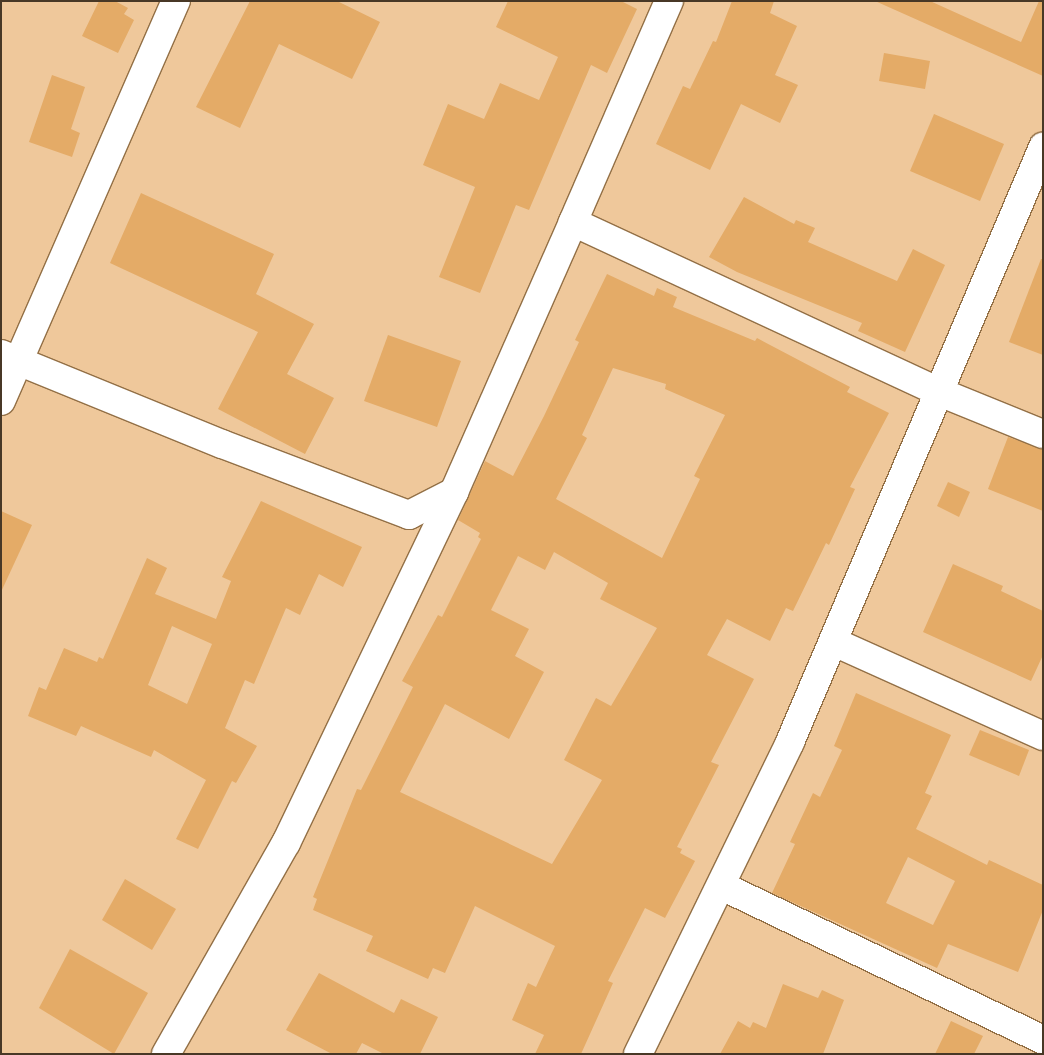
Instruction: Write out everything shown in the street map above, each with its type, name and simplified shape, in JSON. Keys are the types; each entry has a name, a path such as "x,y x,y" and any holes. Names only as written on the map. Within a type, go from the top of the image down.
{"street":[{"path":"1,401 10,359 176,1"},
{"path":"166,1054 286,843 454,492 669,1"},
{"path":"638,1054 692,939 722,886 834,642 937,391 1043,147"},
{"path":"573,222 937,391 1043,434"},
{"path":"10,359 409,515 454,492"},
{"path":"834,642 1043,736"},
{"path":"722,886 1043,1040"}],"building":[{"path":"99,1 115,1 128,8 124,14 134,20 118,53 82,36"},
{"path":"250,1 337,1 380,22 352,79 279,44 240,128 196,107"},
{"path":"508,1 621,1 637,9 607,73 591,65 529,210 516,205 480,293 439,277 475,187 423,165 448,104 484,119 500,83 539,100 558,57 496,27"},
{"path":"732,1 774,1 770,13 797,26 775,75 798,85 780,123 741,104 710,170 656,144 683,86 690,89 713,41 716,42"},
{"path":"875,1 930,1 1021,42 1039,1 1043,1 1043,76"},
{"path":"884,53 930,61 925,89 879,81"},
{"path":"52,75 85,87 71,129 80,133 72,157 29,142"},
{"path":"934,114 1004,144 980,201 910,171"},
{"path":"141,193 274,254 256,294 314,324 287,374 334,398 305,454 218,409 258,332 110,263"},
{"path":"744,197 794,224 796,220 815,228 808,242 897,281 913,249 945,265 905,352 858,331 862,323 737,272 709,257"},
{"path":"1041,259 1043,259 1043,355 1009,342"},
{"path":"607,274 654,296 657,288 677,297 673,307 755,341 757,338 850,387 847,392 889,413 850,487 855,489 829,545 826,543 793,611 786,608 770,641 727,619 707,655 754,679 711,762 719,765 677,847 682,849 680,853 695,861 665,918 645,908 608,981 613,983 581,1054 535,1054 544,1035 512,1020 528,983 536,987 555,946 475,906 445,973 433,968 428,979 366,951 373,936 313,910 317,899 313,897 357,789 361,790 413,687 402,681 438,615 442,617 481,539 478,537 480,533 458,520 485,461 513,476 579,342 575,340","holes":["613,368 666,384 665,389 725,415 694,476 700,479 662,558 556,499 587,438 582,435","554,552 608,583 600,599 657,628 611,706 596,698 564,760 602,780 552,864 400,792 445,704 509,739 544,672 515,656 529,629 491,610 518,556 545,570"]},
{"path":"388,335 461,361 437,427 364,401"},
{"path":"1008,437 1043,449 1043,511 988,489"},
{"path":"948,482 970,492 959,517 937,506"},
{"path":"261,501 362,547 343,587 319,574 300,615 286,608 254,684 245,680 225,728 257,746 236,783 232,781 198,849 176,839 206,780 154,750 151,757 81,726 76,736 28,716 39,687 46,690 64,648 97,662 99,657 103,659 147,558 167,568 155,594 216,619 231,581 222,577","holes":["172,626 212,644 187,704 148,685"]},
{"path":"1,511 32,525 1,592"},
{"path":"953,564 1003,586 1001,591 1043,611 1043,655 1031,681 923,632"},
{"path":"856,693 951,735 925,793 932,796 916,829 987,865 989,860 1043,885 1043,910 1018,972 948,944 937,968 772,893 795,844 790,842 813,793 820,797 842,750 834,746","holes":["908,857 955,881 933,925 886,903"]},
{"path":"980,730 1029,750 1019,776 969,755"},
{"path":"125,879 176,909 152,950 102,920"},
{"path":"70,949 148,993 114,1054 39,1008"},
{"path":"319,973 394,1013 401,999 438,1017 420,1054 384,1054 362,1043 356,1054 332,1054 286,1030"},
{"path":"783,984 818,998 822,990 844,1000 823,1054 720,1054 738,1021 750,1028 753,1022 766,1028"},
{"path":"951,1021 983,1036 974,1054 935,1054"}]}
